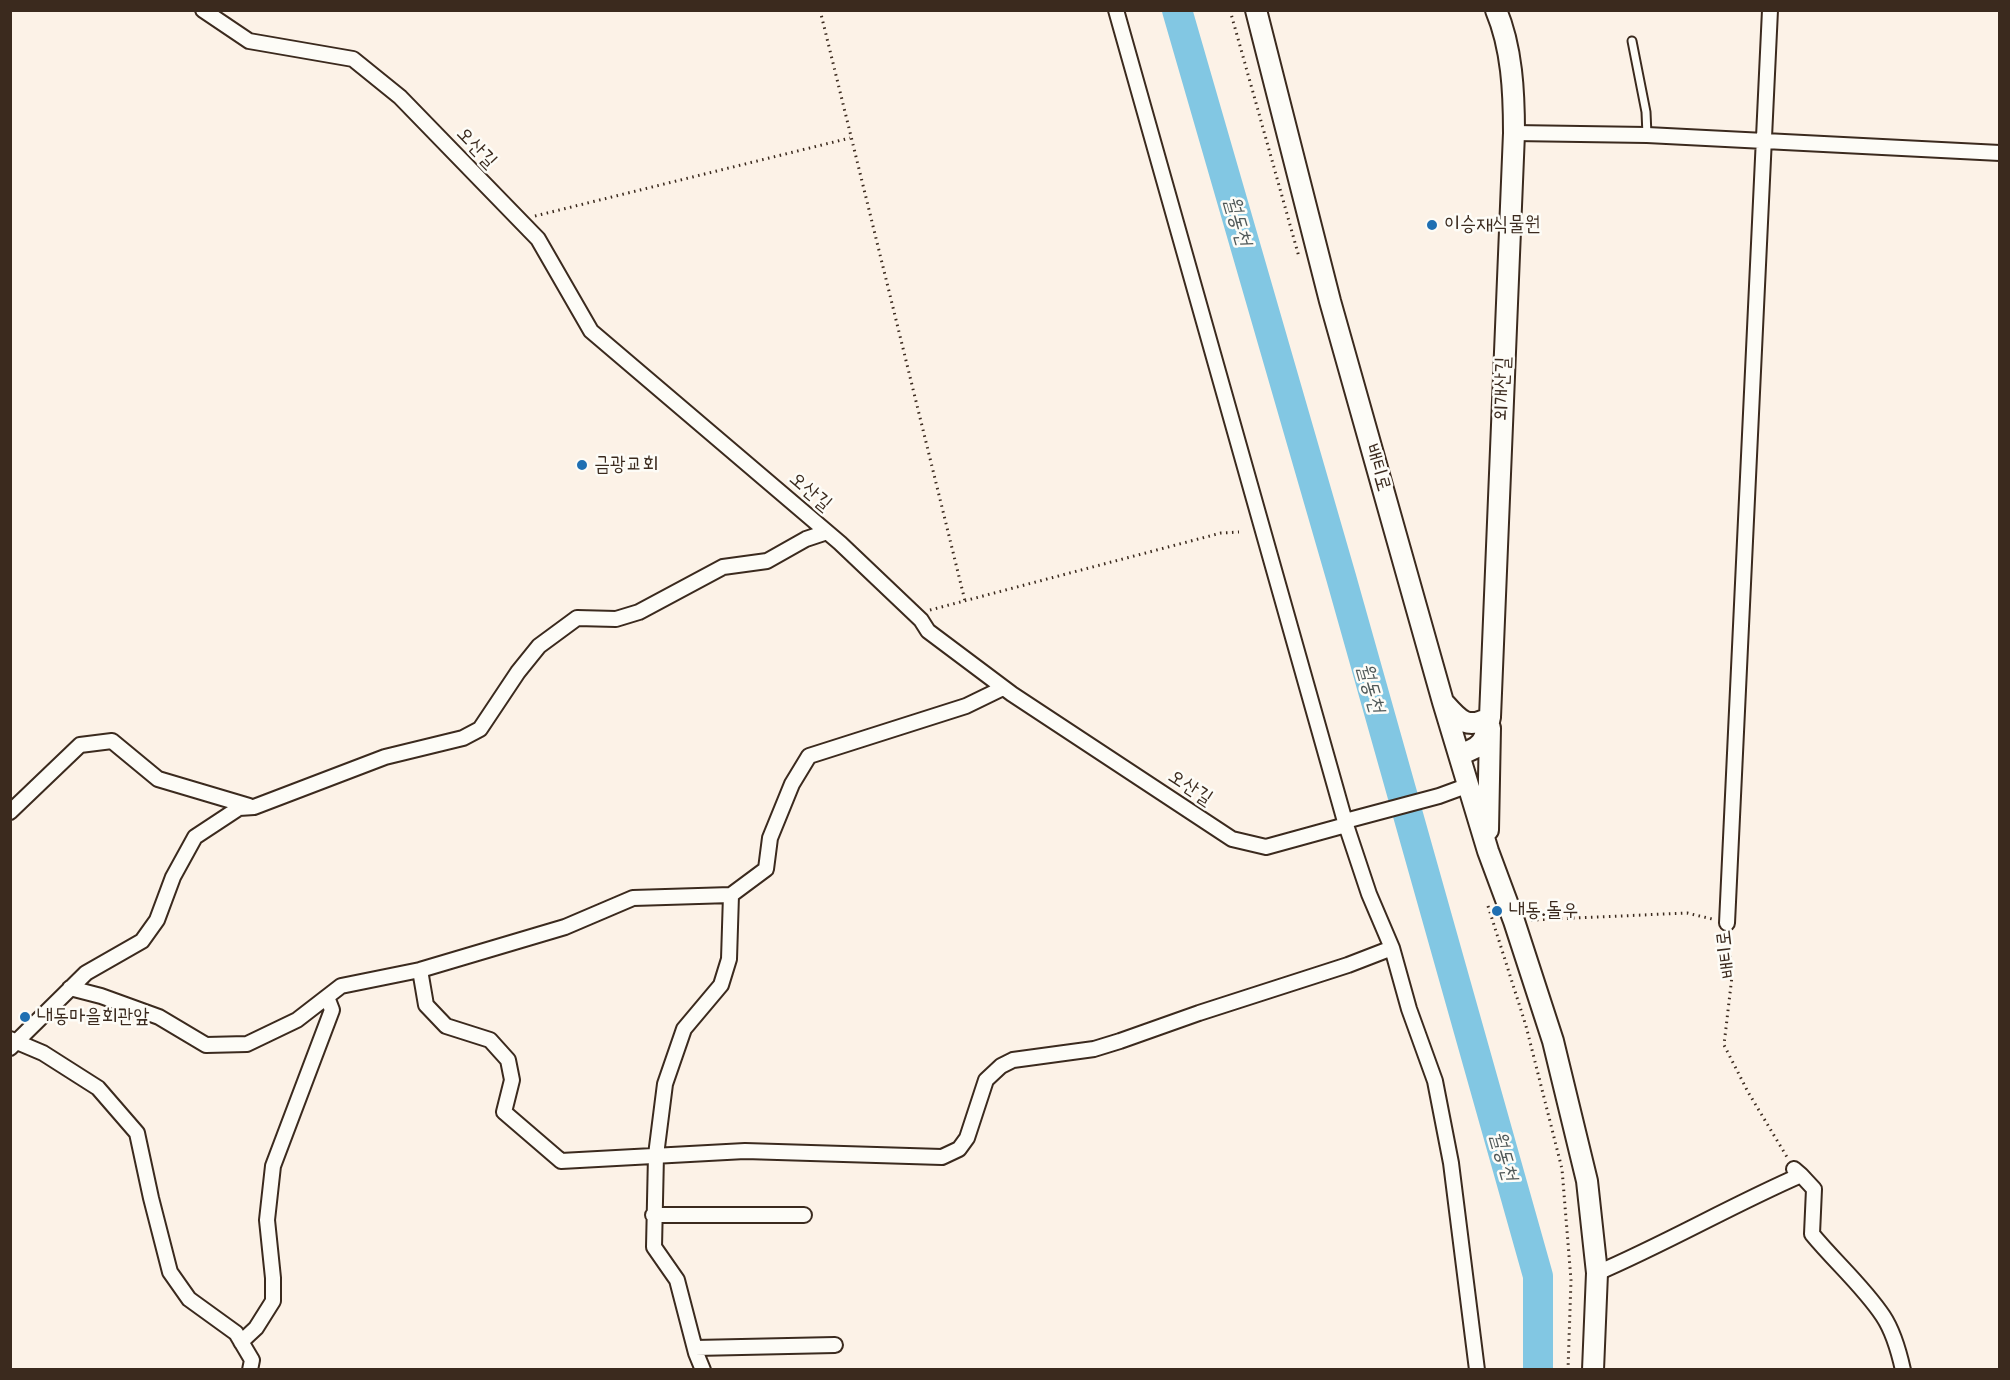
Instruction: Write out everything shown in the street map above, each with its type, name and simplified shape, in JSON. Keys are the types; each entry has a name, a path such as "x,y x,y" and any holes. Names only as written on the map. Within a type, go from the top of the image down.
{"main road":[{"name":"배티로","path":"1256,10 1330,301 1443,702 1488,851 1514,921 1553,1041 1587,1181 1597,1273 1593,1370"},
{"name":"외개산길","path":"1460,754 1476,748 1484,740 1490,717 1514,132 1512,79 1506,45 1496,10"},
{"path":"1443,702 1466,723 1478,724 1490,717"},
{"path":"1488,851 1490,717"}],"street":[{"name":"오산길","path":"203,10 249,41 354,59 400,98 538,239 591,331 827,532 921,621 928,631 1003,687 1232,839 1266,847 1439,796 1468,785"},
{"path":"1116,10 1369,894 1392,948 1409,1010 1435,1081 1451,1163 1477,1370"},
{"path":"1727,922 1770,10"},
{"path":"1514,132 1647,135 2000,153"},
{"path":"250,1370 252,1360 236,1333 189,1299 170,1272 137,1133 98,1088 43,1053 12,1043 86,973 142,941 157,920 173,877 195,837 239,808 254,807 385,757 463,738 480,729 518,672 539,646 577,618 616,619 639,612 723,567 767,561 807,539 827,532"},
{"path":"70,988 101,996 159,1017 206,1045 247,1044 297,1020 341,987 420,970 566,927 633,898 731,895 766,869 770,838 792,784 809,756 966,706 1003,687"},
{"path":"10,812 80,745 112,741 158,778 254,807"},
{"path":"703,1370 677,1280 654,1247 656,1155 665,1084 684,1029 721,985 729,959 731,895"},
{"path":"420,970 426,1005 446,1026 490,1040 508,1060 512,1080 504,1112 561,1161 745,1151 942,1157 959,1149 967,1138 986,1080 1001,1066 1013,1060 1074,1053 1112,1044 1199,1013 1337,969 1392,948"},
{"path":"241,1342 256,1328 273,1300 267,1220 273,1166 333,1010 327,997"},
{"path":"1597,1273 1637,1256 1797,1172 1814,1189 1812,1234 1841,1264 1884,1318 1903,1370"},
{"path":"653,1215 804,1215"},
{"path":"695,1348 835,1345"}],"lane":[{"path":"1632,41 1646,111 1647,135"}],"path":[{"path":"820,10 965,602"},
{"path":"522,222 540,213 850,138"},
{"path":"921,621 931,609 965,602 1221,533 1239,532"},
{"name":"배티로","path":"1514,921 1687,913 1727,922 1732,976 1724,1046 1748,1092 1797,1172"}],"waterway":[{"name":"월동천","path":"1177,10 1341,577 1538,1276 1538,1370"}],"place":[{"name":"이승재식물원","path":"1432,225"},
{"name":"금광교회","path":"582,465"},
{"name":"내동.돌우","path":"1497,911"},
{"name":"내동마을회관앞","path":"25,1017"}]}
